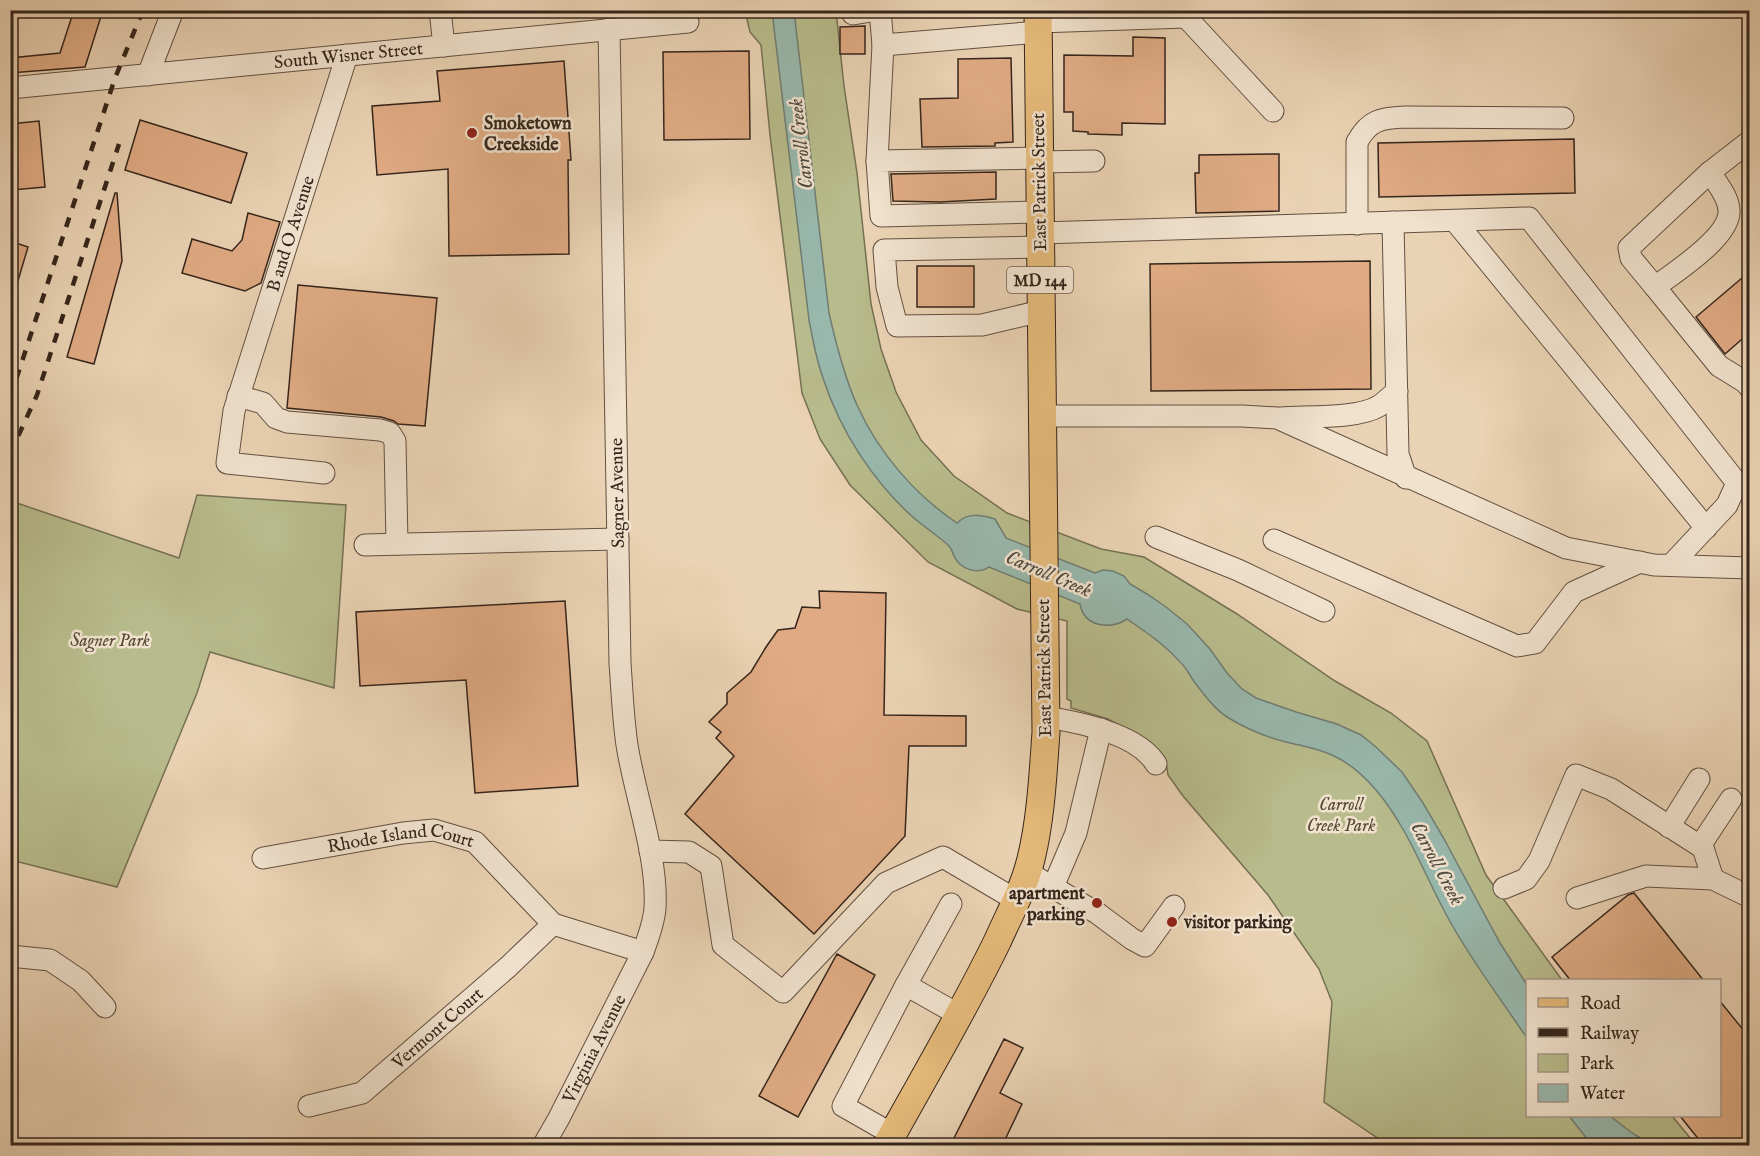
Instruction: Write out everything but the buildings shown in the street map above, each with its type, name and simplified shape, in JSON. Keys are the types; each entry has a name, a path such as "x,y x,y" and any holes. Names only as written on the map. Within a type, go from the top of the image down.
{"main road":[{"name":"East Patrick Street","path":"890,1142 983,970 1016,900 1027,872 1037,824 1043,777 1046,717 1038,21"}],"street":[{"path":"148,75 173,10"},
{"path":"440,10 444,46"},
{"path":"853,14 879,10 884,45 877,161 887,286 897,326 982,325 1041,310"},
{"path":"884,45 1038,21 1186,16 1273,111"},
{"name":"South Wisner Street","path":"10,88 688,22"},
{"name":"Sagner Avenue","path":"609,29 622,706 629,753 650,851 655,909 643,952"},
{"name":"B and O Avenue","path":"324,473 227,463 236,404 347,55"},
{"path":"1357,224 1357,142 1363,131 1375,122 1387,118 1405,117 1563,118"},
{"path":"1749,141 1710,172 1629,248 1631,258 1719,366 1744,382 1749,388"},
{"path":"877,161 1094,161"},
{"path":"1655,287 1713,242 1727,222 1729,211 1727,199 1710,172"},
{"path":"881,216 1040,231"},
{"path":"884,250 1040,231 1529,218 1737,483 1727,505 1671,565"},
{"path":"1455,221 1706,528"},
{"path":"1393,222 1398,454 1406,478"},
{"path":"1042,416 1277,418 1350,415 1379,406 1397,391"},
{"path":"236,404 262,403 276,418 287,422 380,430 390,434 395,441 397,544"},
{"path":"1277,418 1566,549 1654,565 1749,568"},
{"path":"1156,537 1238,570 1324,611"},
{"path":"365,545 618,538"},
{"path":"1274,540 1517,646 1535,643 1574,592 1640,562"},
{"path":"1046,717 1074,721 1119,736 1152,757 1156,764"},
{"path":"1053,887 1076,833 1101,729"},
{"path":"1504,888 1526,879 1539,861 1576,775 1611,789 1703,848 1713,879"},
{"path":"1669,827 1699,779"},
{"path":"1700,846 1731,799"},
{"name":"Rhode Island Court","path":"263,858 403,833 434,830 475,842 553,924 643,952"},
{"path":"650,851 689,852 711,866 723,945 783,992 886,883 943,857 1016,900"},
{"path":"1027,872 1097,913 1145,946 1174,906"},
{"path":"1577,898 1646,876 1713,879 1749,897"},
{"path":"890,1142 843,1106 951,904"},
{"name":"Vermont Court","path":"309,1106 362,1093 508,967 553,924"},
{"name":"Virginia Avenue","path":"543,1146 643,952"},
{"path":"10,956 50,960 81,981 105,1007"},
{"path":"906,986 958,1015"}],"green space":[{"name":"Carroll Creek Park","path":"745,11 836,11 871,304 881,349 896,392 921,440 954,476 1007,513 1101,549 1144,557 1237,614 1335,681 1391,713 1427,741 1486,875 1561,979 1526,979 1526,1117 1673,1117 1696,1145 1388,1145 1324,1102 1332,1002 1319,969 1268,895 1183,796 1168,775 1166,762 1145,739 1108,719 1071,708 1071,701 1067,699 1067,621 1017,609 928,562 850,485 820,439 802,393 761,45 750,32"},
{"name":"Sagner Park","path":"197,495 346,505 334,688 210,652 197,693 117,887 11,860 11,501 179,558"}],"water":[{"name":"Carroll Creek","path":"772,11 794,11 829,313 852,394 887,456 912,486 957,523 970,516 995,519 1006,538 1095,573 1103,570 1113,571 1124,576 1130,584 1166,607 1187,624 1242,689 1256,698 1337,724 1361,735 1376,747 1402,772 1423,803 1500,943 1526,983 1526,1037 1461,940 1399,822 1367,780 1340,759 1328,753 1271,738 1227,717 1206,697 1185,667 1174,656 1127,619 1113,625 1092,622 1082,612 1080,604 989,567 974,570 960,564 949,546 900,505 872,473 860,455 830,398 818,364 809,320"},
{"path":"1570,1117 1611,1117 1652,1145 1596,1145 1588,1140"}],"railway":[{"path":"10,398 115,78 143,10"},
{"path":"10,454 37,395 119,144"}],"place":[{"name":"Smoketown Creekside","path":"472,133"},
{"name":"apartment parking","path":"1097,903"},
{"name":"visitor parking","path":"1172,922"}]}
